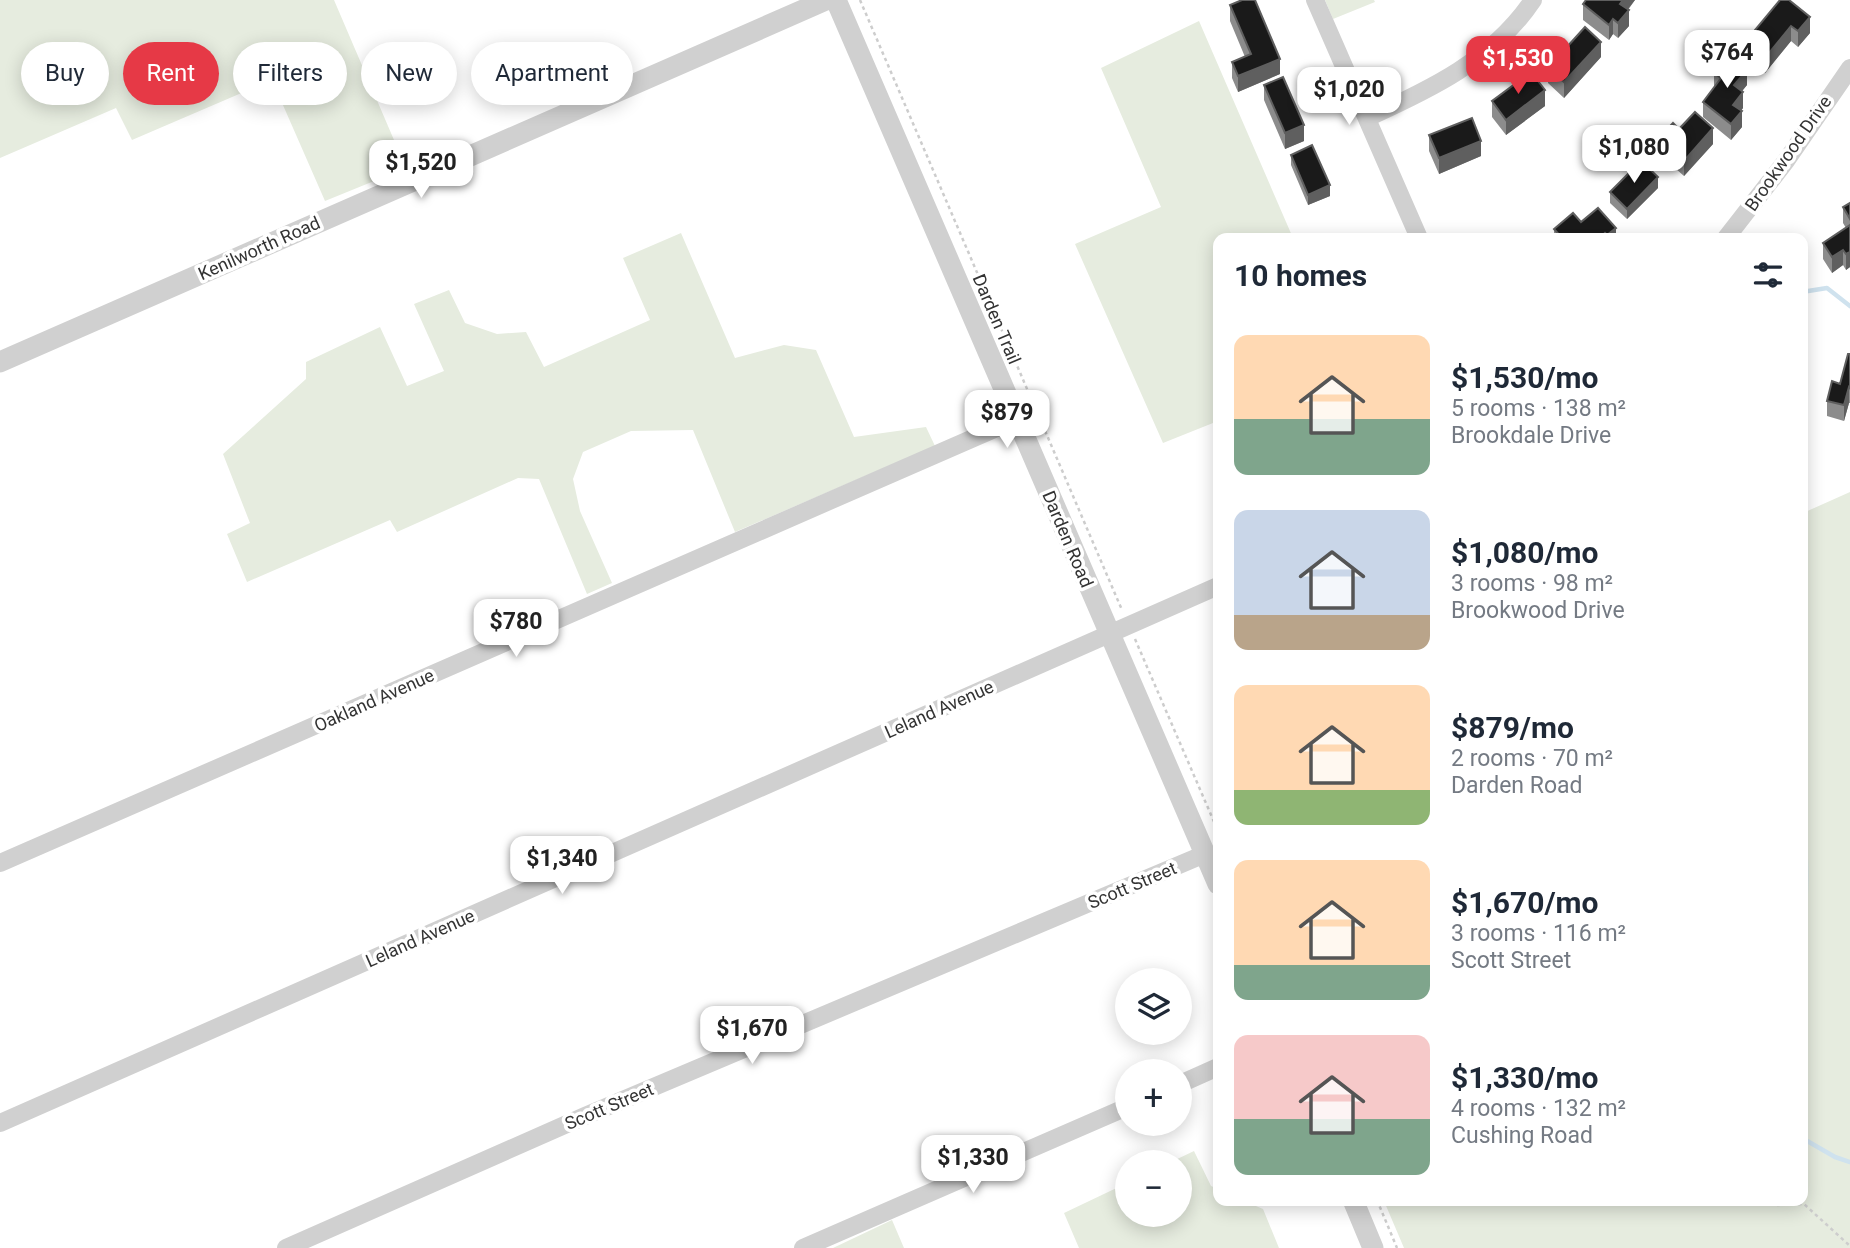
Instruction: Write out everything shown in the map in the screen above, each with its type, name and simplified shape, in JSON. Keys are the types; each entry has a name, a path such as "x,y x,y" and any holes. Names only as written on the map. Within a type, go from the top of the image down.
{"street":[{"name":"Kenilworth Road","path":"0,362 826,0"},
{"name":"Darden Road","path":"836,0 1213,872"},
{"path":"1315,0 1417,233"},
{"path":"1367,118 1427,91 1461,70 1501,37 1533,0"},
{"name":"Brookwood Drive","path":"1730,233 1786,161 1850,68"},
{"name":"Oakland Avenue","path":"0,863 1017,419"},
{"path":"1109,634 1213,588"},
{"name":"Leland Avenue","path":"0,1123 1109,634"},
{"name":"Scott Street","path":"286,1248 585,1116 1205,854"},
{"path":"1192,1079 1213,1069"},
{"path":"803,1248 1115,1112"},
{"path":"1356,1206 1373,1248"}],"path":[{"name":"Darden Trail","path":"860,0 1213,819"},
{"path":"1380,1206 1397,1248"},
{"path":"1806,1206 1850,1246"}],"shaded area":[{"path":"0,0 334,0 361,63 361,105 379,105 406,168 325,201 283,105 347,105 347,42 233,42 233,97 219,103 219,42 123,42 123,105 214,105 132,140 116,108 0,158"},
{"path":"1325,0 1374,0 1375,2 1333,19"},
{"path":"1199,21 1291,233 1213,233 1213,423 1163,443 1075,244 1161,207 1101,68"},
{"path":"681,233 735,358 784,345 816,350 854,437 926,427 935,446 735,532 693,430 631,431 583,452 573,479 580,511 612,583 587,594 539,479 518,478 397,532 390,520 247,582 227,534 250,523 223,454 306,379 306,362 380,327 407,386 444,371 414,304 449,290 465,323 497,334 526,332 544,367 650,320 623,258"},
{"path":"1850,492 1850,1248 1404,1248 1386,1206 1808,1206 1808,511"},
{"path":"1194,1151 1213,1187 1213,1206 1256,1206 1263,1209 1279,1248 1079,1248 1064,1213 1115,1189 1115,1227 1192,1227"},
{"path":"892,1220 904,1248 833,1248"}],"building":[{"path":"1242,0 1255,0 1280,59 1238,76 1232,62 1251,54 1230,5"},
{"path":"1586,0 1623,0 1620,4 1629,10 1618,23 1613,19 1609,25 1583,4"},
{"path":"1780,0 1789,0 1810,17 1798,31 1791,26 1765,58 1745,42"},
{"path":"1585,27 1601,42 1564,82 1548,68"},
{"path":"1728,55 1747,70 1734,85 1743,92 1733,105 1742,111 1731,124 1703,102 1721,78 1714,73"},
{"path":"1531,72 1545,90 1506,120 1492,101"},
{"path":"1283,77 1304,125 1285,133 1264,85"},
{"path":"1695,112 1713,128 1684,161 1659,138 1673,123 1679,129"},
{"path":"1472,118 1481,141 1439,158 1429,135"},
{"path":"1312,145 1330,185 1308,195 1291,155"},
{"path":"1641,161 1658,177 1627,209 1610,192"},
{"path":"1850,203 1850,219 1843,207"},
{"path":"1598,208 1616,228 1610,233 1558,233 1554,229 1573,213 1581,222"},
{"path":"1850,225 1850,252 1846,254 1843,250 1832,257 1823,243"},
{"path":"1848,354 1850,388 1844,405 1827,401 1832,381 1840,384"}],"waterway":[{"path":"1808,291 1827,288 1850,306"},
{"path":"1808,1141 1850,1162"}]}
